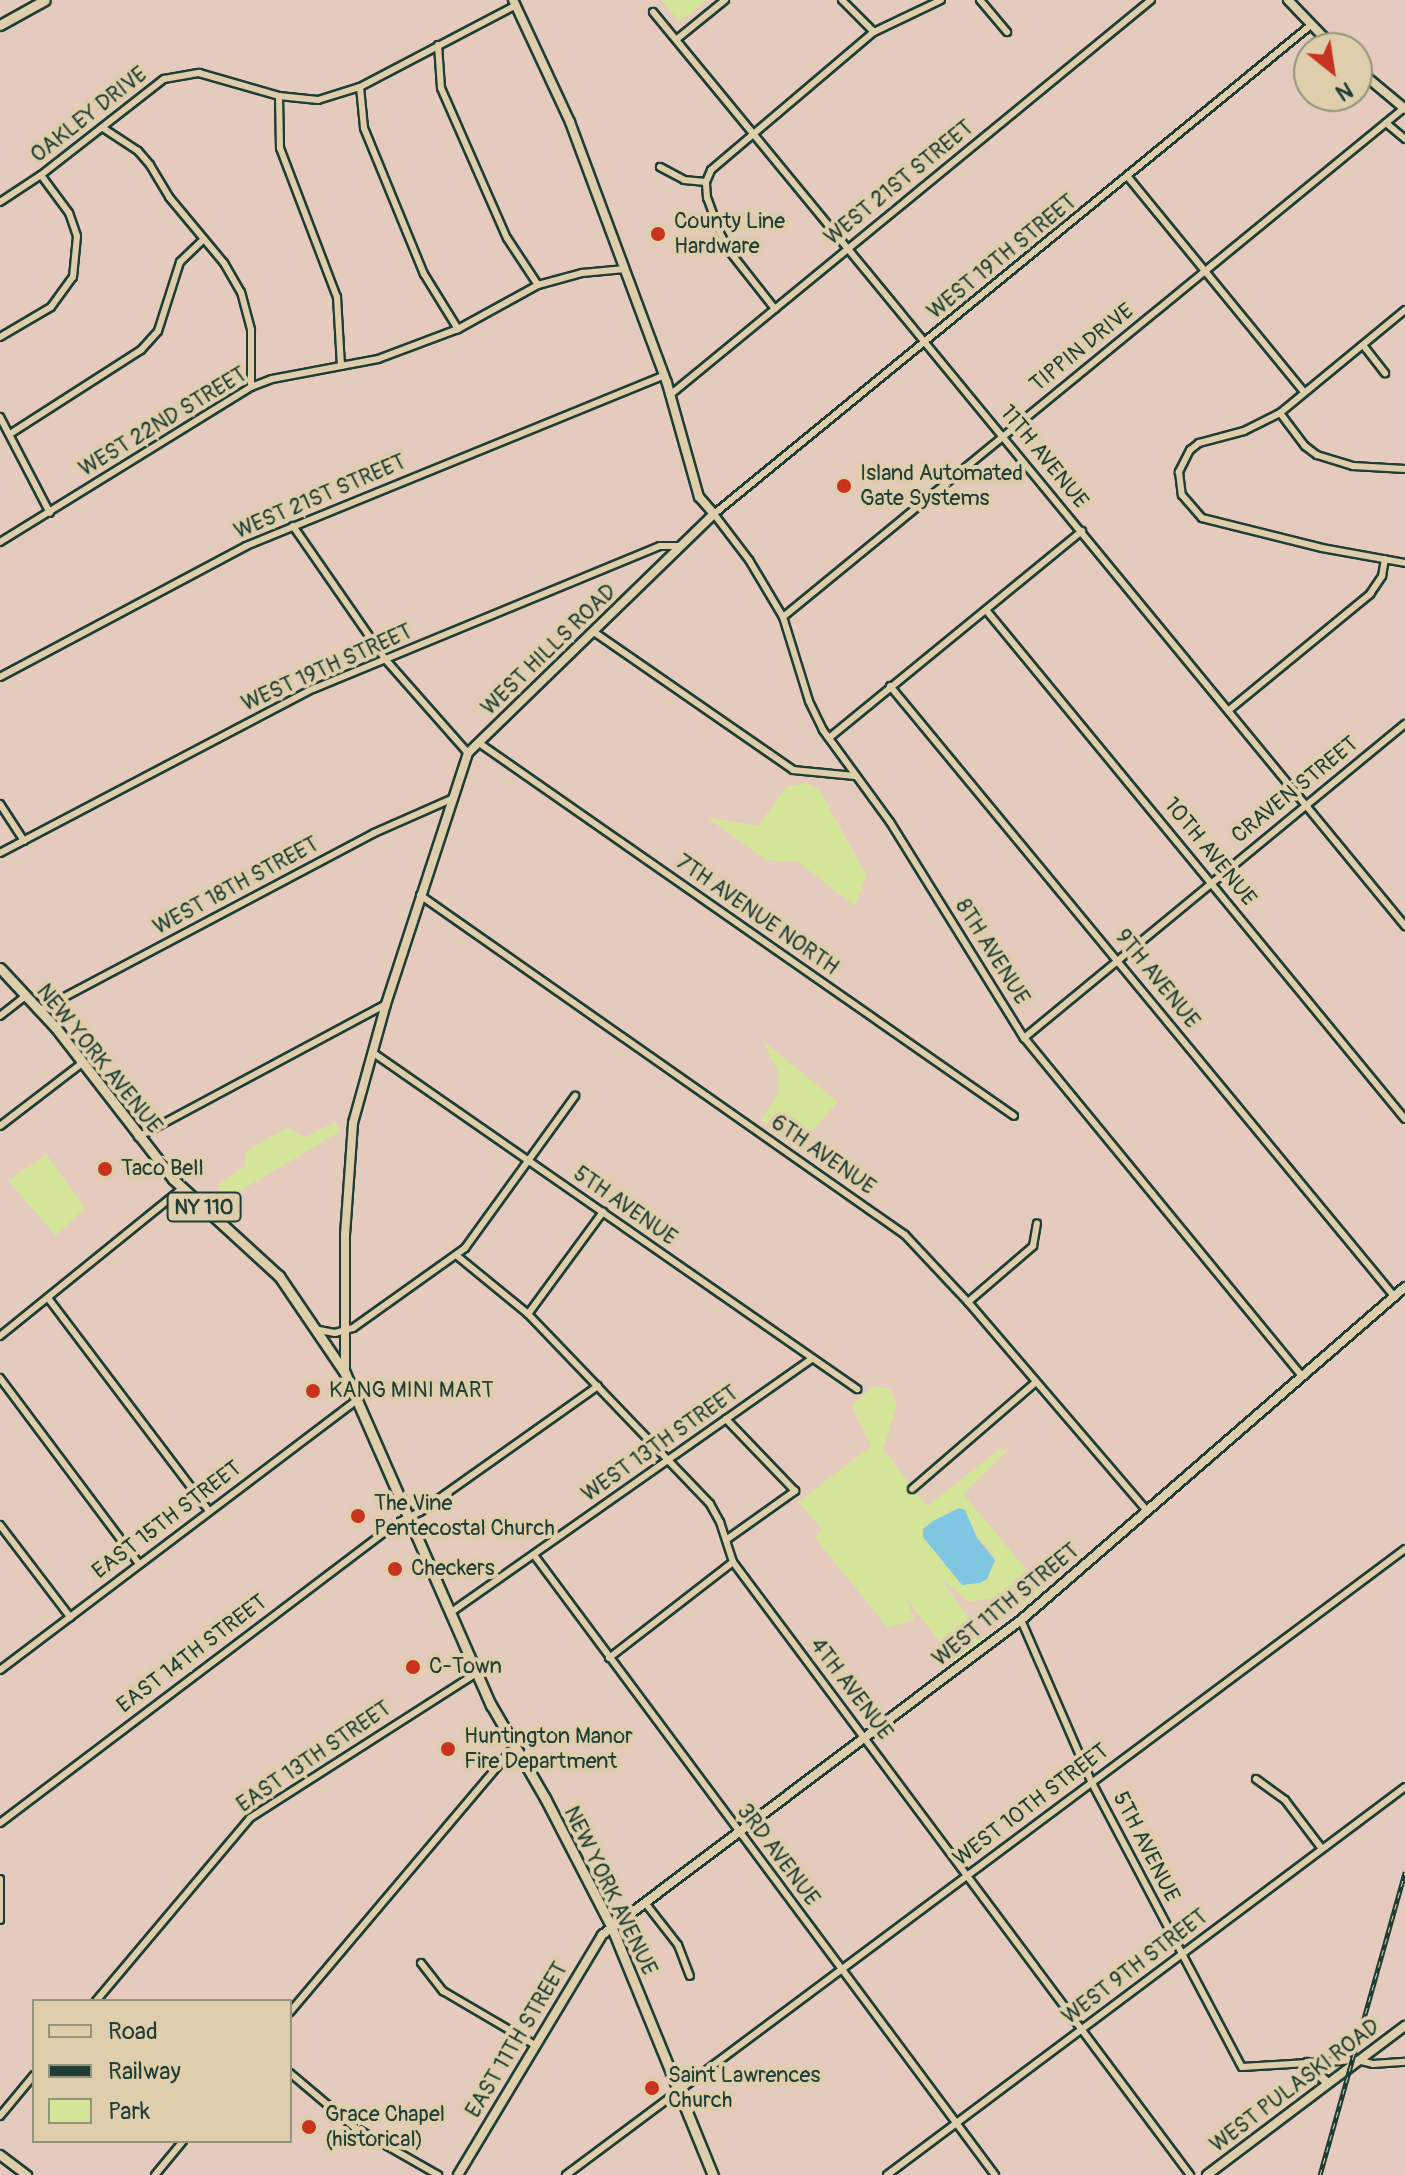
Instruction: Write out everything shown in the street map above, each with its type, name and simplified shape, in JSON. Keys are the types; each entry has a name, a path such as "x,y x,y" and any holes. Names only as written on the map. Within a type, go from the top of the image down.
{"main road":[{"path":"0,25 45,0"},
{"name":"NEW YORK AVENUE","path":"0,968 40,1010 138,1137 183,1188 279,1276 319,1330 345,1373 477,1673 612,1928 713,2175"}],"street":[{"path":"677,39 725,0"},
{"path":"842,0 874,32"},
{"path":"775,309 730,252 707,198 706,182 711,170 874,32 941,0"},
{"path":"980,0 1007,32"},
{"name":"WEST 21ST STREET","path":"670,395 1151,0"},
{"path":"1288,0 1318,32"},
{"path":"514,3 570,122 664,375 699,497 714,514"},
{"name":"OAKLEY DRIVE","path":"0,202 103,128 148,88 182,73 217,76 279,96 318,100 360,87 514,3"},
{"name":"11TH AVENUE","path":"653,12 1405,926"},
{"name":"WEST 19TH STREET","path":"714,514 1311,25"},
{"path":"438,45 441,88 507,238 538,285"},
{"path":"1373,83 1404,109"},
{"path":"360,87 369,141 424,274 458,329"},
{"path":"279,96 280,148 337,297 341,366"},
{"name":"TIPPIN DRIVE","path":"783,617 1404,109"},
{"path":"1386,123 1405,139"},
{"path":"103,128 138,151 169,197 224,263 247,310 251,330 251,387"},
{"path":"660,167 684,180 706,182"},
{"path":"0,337 51,307 73,277 77,236 69,213 41,175"},
{"path":"1128,177 1304,392"},
{"path":"10,434 141,350 158,331 180,262 204,239"},
{"name":"WEST 22ND STREET","path":"0,542 251,387 272,379 378,359 458,329 538,285 582,273 625,269"},
{"path":"1405,310 1280,413 1244,431 1210,438 1190,450 1179,472 1179,483 1191,508 1202,518 1405,563"},
{"path":"1363,345 1385,373"},
{"name":"WEST 21ST STREET","path":"0,677 246,546 664,375"},
{"path":"1280,413 1305,446 1317,455 1353,466 1405,469"},
{"path":"0,417 50,513"},
{"name":"WEST HILLS ROAD","path":"345,1373 345,1235 353,1123 386,1004 468,753 714,514"},
{"name":"8TH AVENUE","path":"714,514 749,560 783,617 809,701 829,738 890,822 1024,1038 1302,1376"},
{"path":"293,526 385,659 468,753"},
{"path":"829,738 1082,531"},
{"name":"WEST 19TH STREET","path":"0,853 313,689 660,546 681,546"},
{"path":"1229,710 1370,594 1382,576 1385,559"},
{"name":"10TH AVENUE","path":"986,610 1405,1119"},
{"path":"594,632 793,770 855,776"},
{"name":"9TH AVENUE","path":"890,686 1394,1296"},
{"name":"CRAVEN STREET","path":"1024,1038 1405,724"},
{"name":"7TH AVENUE NORTH","path":"479,743 1014,1116"},
{"name":"WEST 18TH STREET","path":"40,1010 374,833 451,799"},
{"path":"0,804 24,841"},
{"name":"6TH AVENUE","path":"420,895 905,1235 968,1302 1147,1511"},
{"path":"0,1016 26,996"},
{"path":"138,1137 386,1004"},
{"name":"5TH AVENUE","path":"372,1052 857,1389"},
{"path":"0,1126 82,1063"},
{"path":"319,1330 346,1330 472,1241 575,1096"},
{"path":"0,1336 183,1188"},
{"path":"528,1314 603,1212"},
{"path":"968,1302 1033,1246 1037,1223"},
{"name":"4TH AVENUE","path":"456,1255 528,1314 710,1504 733,1562 1190,2175"},
{"name":"WEST 11TH STREET","path":"612,1928 1021,1620 1405,1287"},
{"path":"48,1298 209,1511"},
{"name":"WEST 13TH STREET","path":"450,1613 811,1359"},
{"path":"0,1378 139,1564"},
{"path":"912,1489 1036,1382"},
{"name":"EAST 14TH STREET","path":"0,1823 362,1548 598,1386"},
{"name":"EAST 15TH STREET","path":"0,1669 357,1400"},
{"path":"726,1419 795,1491 726,1540"},
{"path":"0,1525 70,1617"},
{"name":"WEST 10TH STREET","path":"566,2175 1405,1549"},
{"name":"3RD AVENUE","path":"534,1555 995,2175"},
{"path":"609,1658 733,1562"},
{"name":"5TH AVENUE","path":"1021,1620 1092,1783 1242,2067 1357,2060 1373,2064 1405,2062"},
{"name":"EAST 13TH STREET","path":"98,1999 250,1818 477,1673"},
{"path":"292,2010 515,1746"},
{"path":"1256,1779 1285,1800 1322,1849"},
{"name":"WEST 9TH STREET","path":"887,2175 1405,1787"},
{"path":"0,1879 0,1920"},
{"path":"646,1904 678,1945 690,1976"},
{"name":"EAST 11TH STREET","path":"463,2173 598,1940 612,1928"},
{"path":"421,1963 443,1991 535,2045"},
{"name":"WEST PULASKI ROAD","path":"1207,2175 1405,2026"},
{"path":"1307,2063 1328,2083"},
{"path":"292,2075 354,2127 438,2175"},
{"path":"0,2116 32,2077"},
{"path":"155,2175 181,2143"},
{"path":"0,2168 3,2157 27,2175"}],"green space":[{"path":"661,0 707,0 680,22"},
{"path":"807,783 819,789 867,876 855,906 798,862 765,860 707,817 758,826 786,787"},
{"path":"763,1041 838,1102 798,1147 761,1121 778,1093 778,1072"},
{"path":"335,1122 341,1131 225,1200 217,1185 245,1166 245,1152 288,1127 305,1137"},
{"path":"46,1154 85,1208 56,1236 8,1181"},
{"path":"873,1386 891,1389 897,1406 883,1449 927,1506 996,1452 1009,1449 963,1494 1043,1589 1017,1610 994,1598 969,1602 941,1579 985,1640 956,1664 907,1599 914,1619 888,1628 815,1538 822,1530 798,1502 871,1446 852,1406","holes":["951,1510 972,1524 977,1538 990,1550 995,1560 987,1579 962,1585 923,1537 923,1530"]}],"water":[{"path":"959,1508 965,1510 977,1538 995,1560 987,1579 980,1583 962,1585 923,1537 923,1529"}],"railway":[{"path":"1320,2175 1405,1872"}],"place":[{"name":"County Line Hardware","path":"658,234"},
{"name":"Island Automated Gate Systems","path":"844,486"},
{"name":"Taco Bell","path":"105,1169"},
{"name":"KANG MINI MART","path":"313,1391"},
{"name":"The Vine Pentecostal Church","path":"358,1516"},
{"name":"Checkers","path":"395,1569"},
{"name":"C-Town","path":"413,1667"},
{"name":"Huntington Manor Fire Department","path":"448,1749"},
{"name":"Saint Lawrences Church","path":"652,2088"},
{"name":"Grace Chapel (historical)","path":"309,2127"}]}
